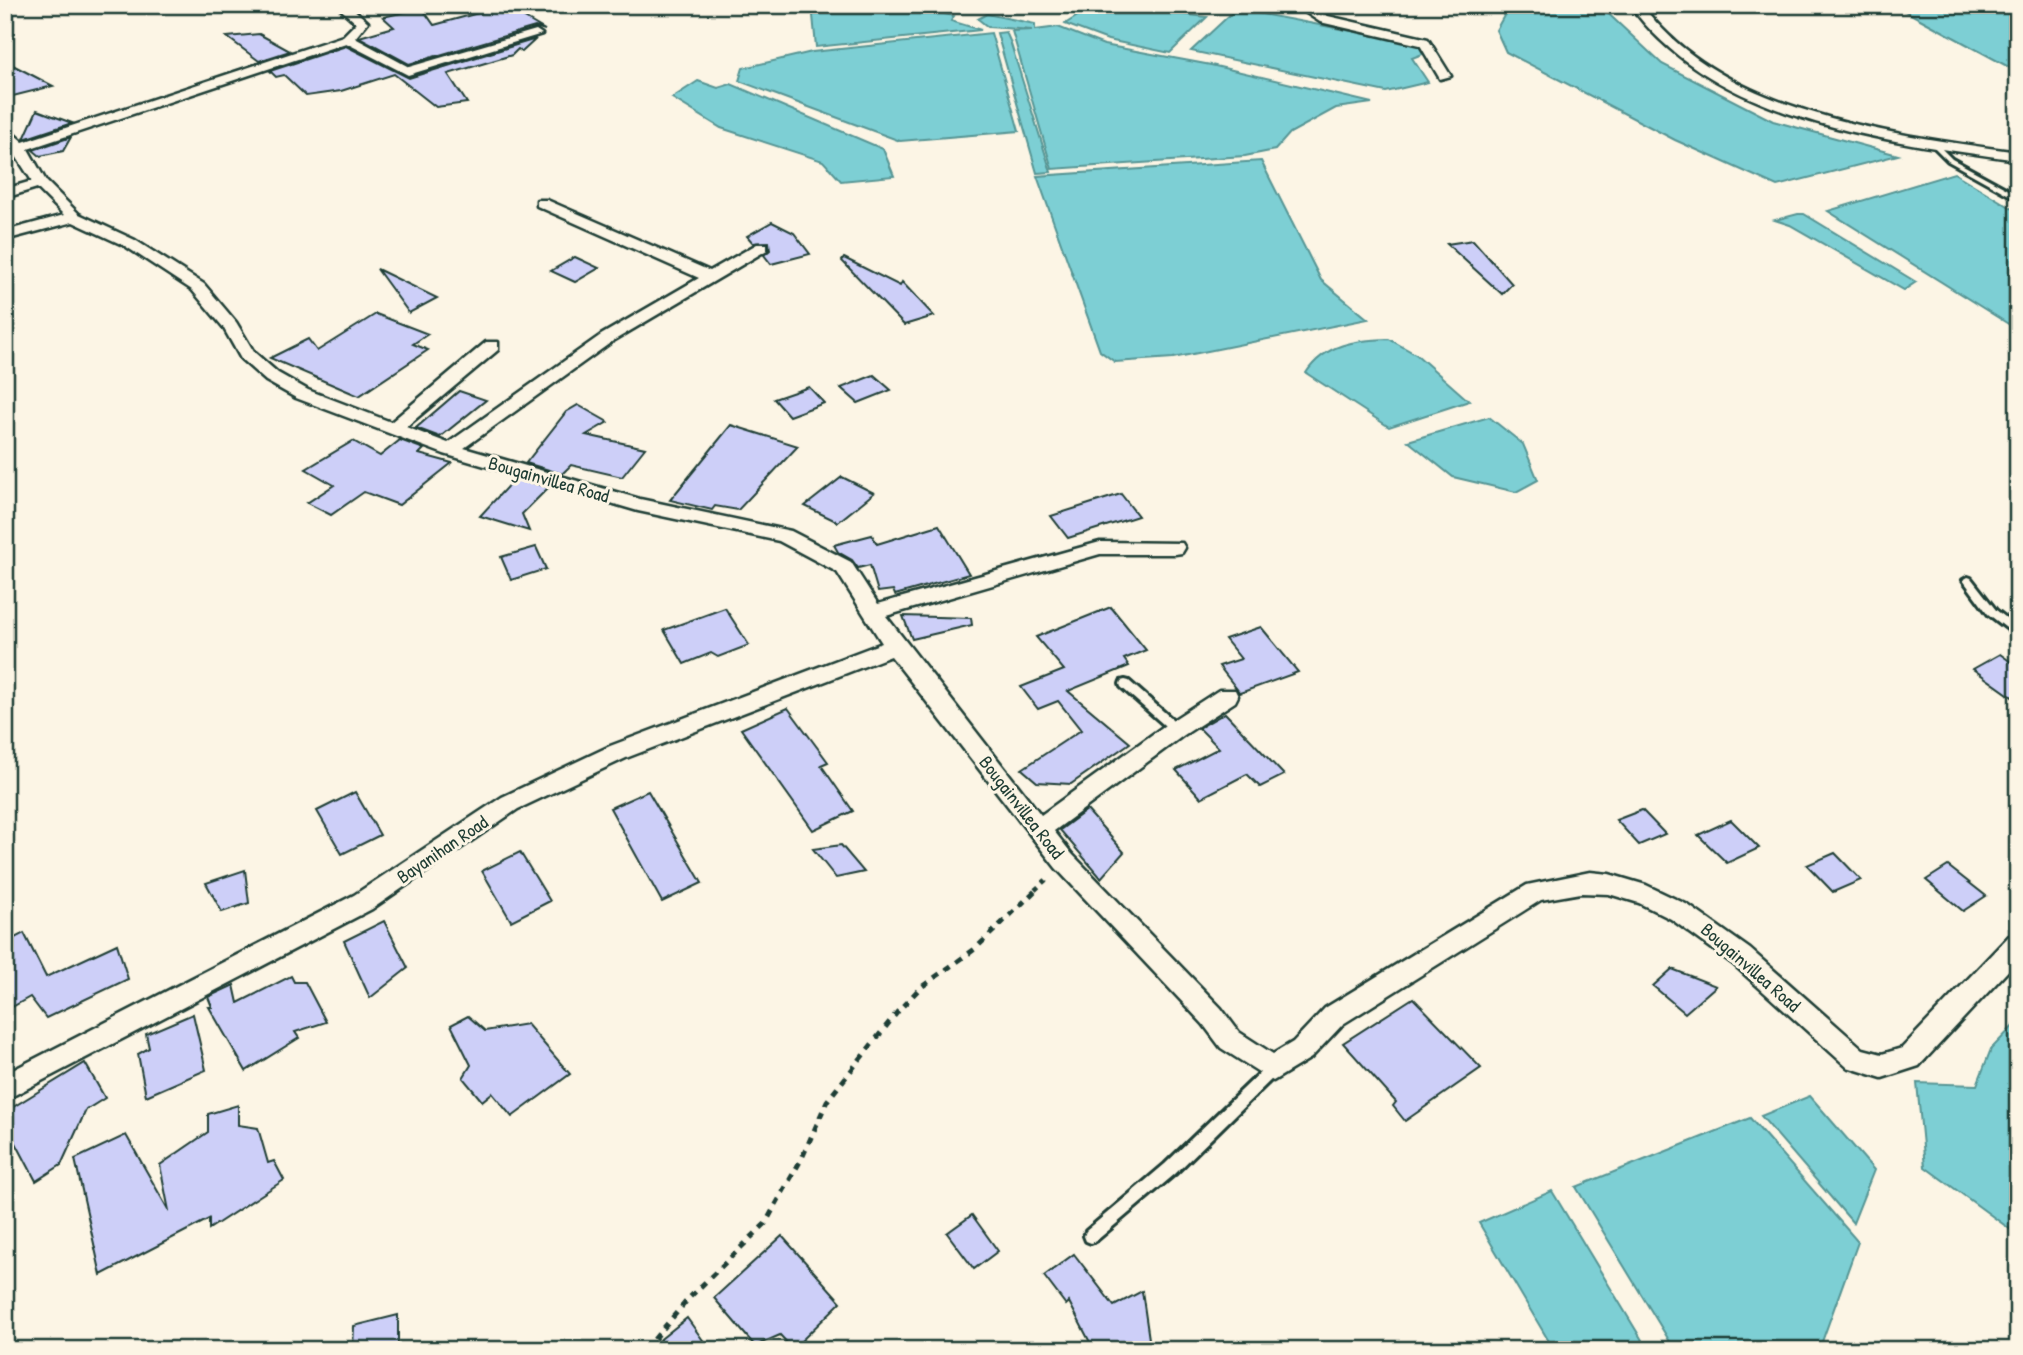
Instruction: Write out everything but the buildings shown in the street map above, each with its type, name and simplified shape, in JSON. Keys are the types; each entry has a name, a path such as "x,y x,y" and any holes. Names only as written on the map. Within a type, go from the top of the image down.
{"street":[{"path":"16,154 347,39 358,30 362,22 342,5"},
{"path":"1300,5 1324,19 1424,42 1434,54 1445,76"},
{"path":"1636,5 1648,24 1682,54 1716,74 1780,103 1872,134 2018,156"},
{"path":"347,39 408,71 536,34"},
{"name":"Bougainvillea Road","path":"5,130 16,154 74,217 130,243 198,287 230,325 247,355 272,377 302,394 450,450 638,505 729,526 784,535 844,567 895,646 1064,861 1181,988 1212,1016 1230,1040 1273,1069 1302,1050 1334,1016 1535,892 1570,883 1608,884 1647,897 1700,921 1856,1059 1882,1066 1910,1058 2018,943"},
{"path":"5,194 40,183"},
{"path":"542,203 708,276"},
{"path":"5,236 74,217"},
{"path":"450,450 607,338 708,276 762,247"},
{"path":"394,428 492,346"},
{"path":"873,613 1100,548 1175,548"},
{"name":"Bayanihan Road","path":"5,1087 363,902 510,803 618,752 895,646"},
{"path":"1039,829 1176,729 1227,696"}],"lane":[{"path":"1935,145 1950,160 2018,198"},
{"path":"1968,580 1992,612 2018,633"},
{"path":"1125,684 1176,729"},
{"path":"1091,1237 1170,1169 1273,1069"}],"path":[{"path":"645,1350 691,1297 765,1224 802,1158 827,1101 899,1010 920,988 975,949 1064,861"}],"water":[{"path":"812,5 900,5 954,16 951,21 981,30 816,47"},
{"path":"1095,5 1207,17 1170,53 1108,40 1065,24"},
{"path":"1510,5 1599,5 1662,64 1773,121 1898,155 1777,186 1675,140 1506,52 1496,30"},
{"path":"1894,5 2018,5 2018,72"},
{"path":"1236,9 1424,45 1428,52 1412,58 1428,82 1386,92 1191,51"},
{"path":"987,14 1035,24 1035,30 1058,27 1104,45 1211,65 1372,103 1336,108 1290,133 1275,150 1245,156 1052,169 1012,31 1032,30 988,27 978,19"},
{"path":"1006,32 1051,172 1037,173 997,33"},
{"path":"991,33 1019,131 900,141 739,81 743,68 812,52"},
{"path":"698,81 718,88 731,84 883,149 894,176 841,181 823,161 721,128 672,98"},
{"path":"1261,161 1321,280 1368,319 1173,358 1115,362 1100,351 1037,176"},
{"path":"1954,173 2018,212 2018,330 1828,211"},
{"path":"1804,214 1916,282 1904,290 1790,225 1775,220"},
{"path":"1389,339 1417,355 1469,401 1389,427 1306,373 1314,363 1332,350 1353,343"},
{"path":"1489,417 1523,444 1538,480 1516,492 1453,477 1408,441"},
{"path":"2018,1021 2018,1235 1925,1167 1917,1083 1977,1085 1991,1049"},
{"path":"1810,1096 1874,1170 1853,1223 1761,1116"},
{"path":"1750,1118 1858,1242 1819,1350 1675,1350 1576,1187"},
{"path":"1552,1191 1648,1350 1554,1350 1479,1223"}]}
